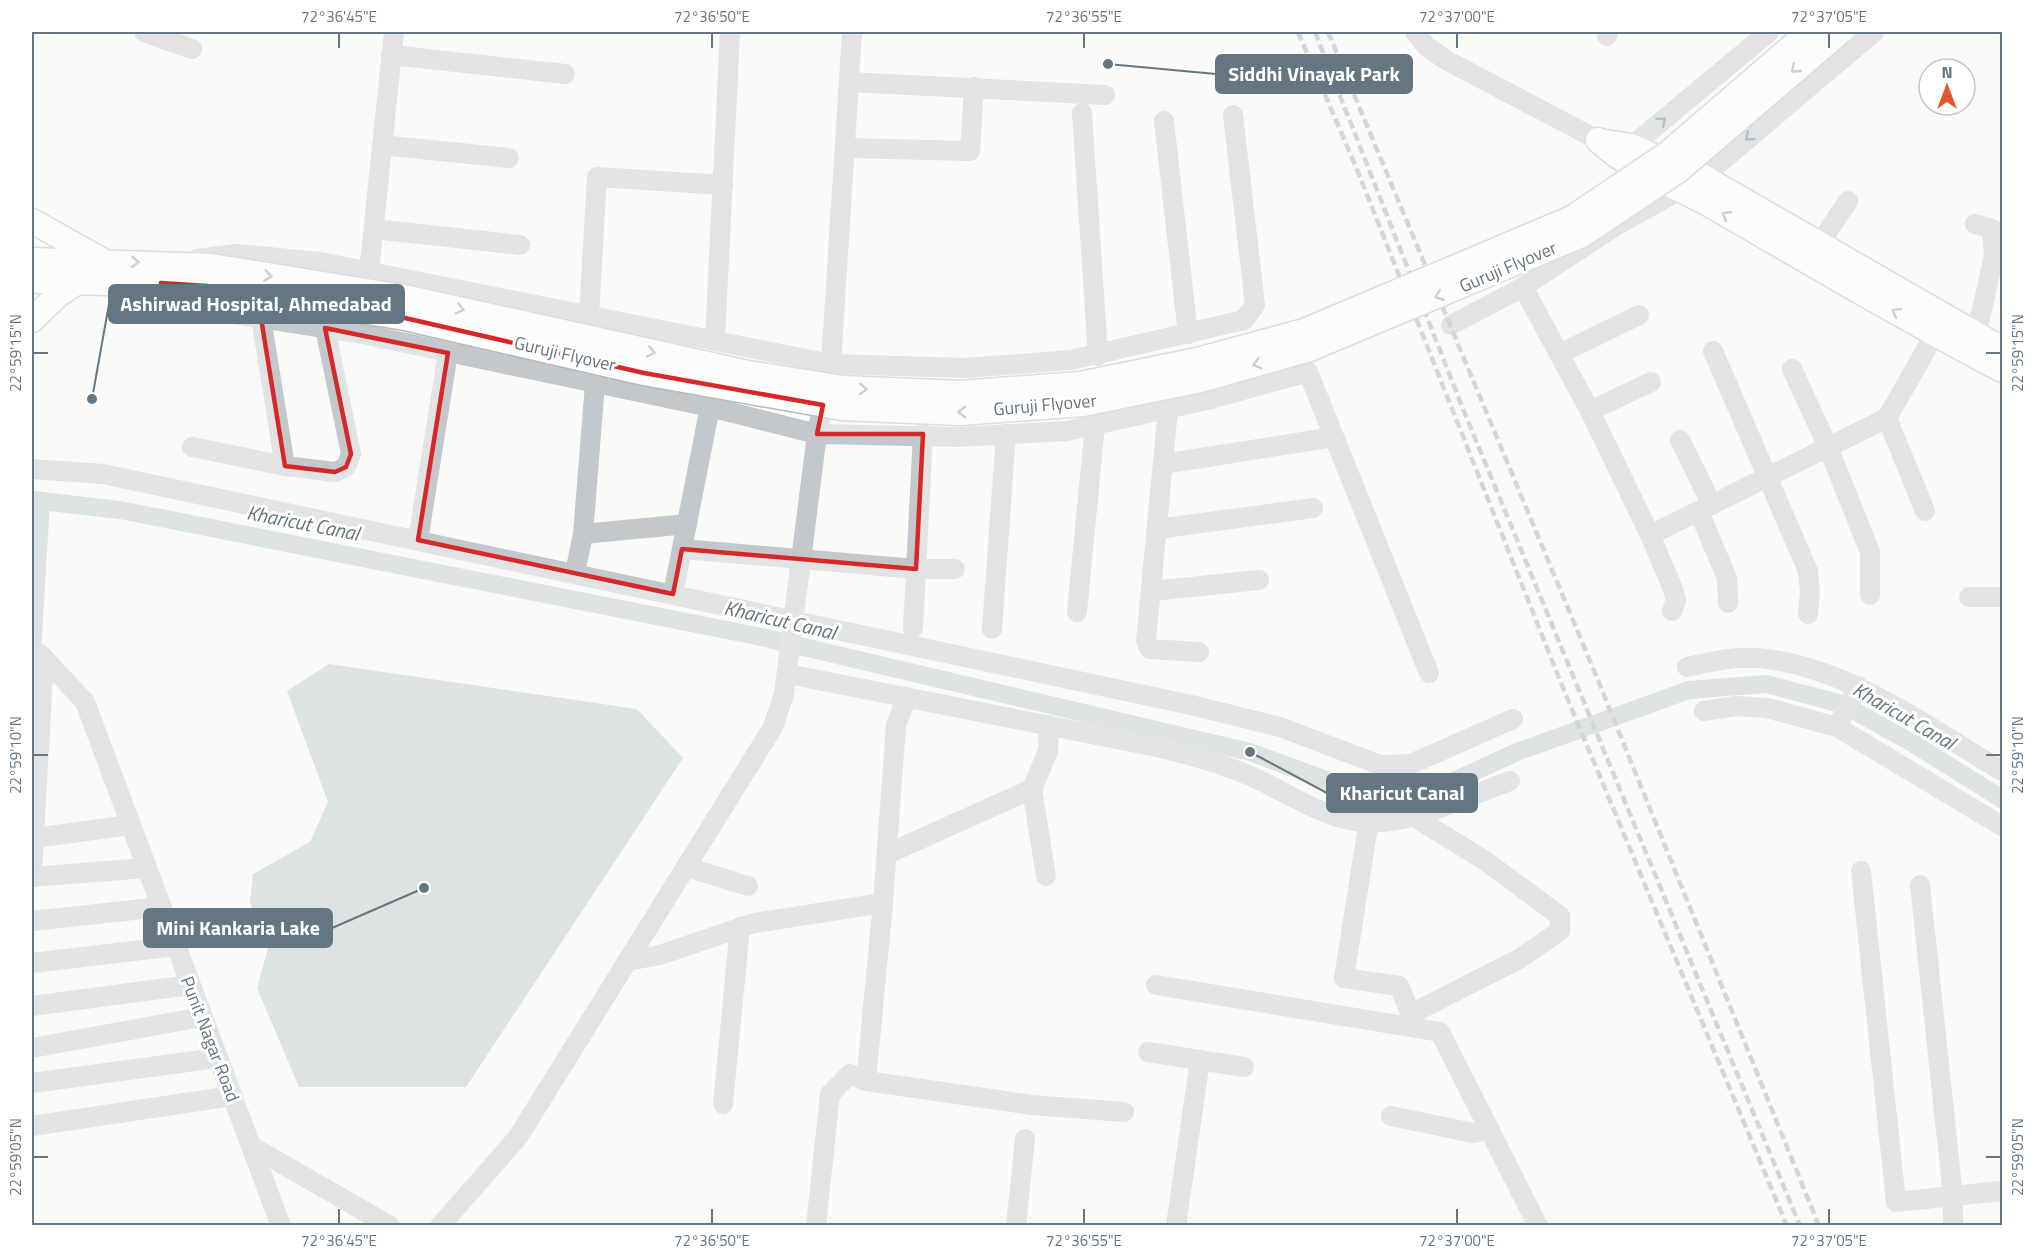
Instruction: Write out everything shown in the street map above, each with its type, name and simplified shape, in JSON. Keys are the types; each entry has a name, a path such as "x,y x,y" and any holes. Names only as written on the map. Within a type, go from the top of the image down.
{"main road":[{"name":"Guruji Flyover","path":"162,273 409,298 748,373 843,388 960,393 1080,384 1197,360 1304,331 1572,218 1667,154 1809,32"},
{"name":"Guruji Flyover","path":"209,276 644,373 842,408 960,413 1083,404 1201,380 1310,350 1582,235 1679,170 1840,32"},
{"path":"1598,140 1624,152 1703,177 2002,349"},
{"path":"1624,152 1681,190 2002,370"},
{"path":"32,221 104,261 162,273"},
{"path":"33,272 104,261"},
{"path":"33,272 79,281 162,273"},
{"path":"32,320 58,295 79,281"}],"street":[{"path":"144,32 192,48"},
{"path":"369,272 394,32"},
{"path":"715,341 730,32"},
{"path":"440,1226 518,1137 773,727 784,694 788,669 817,434 831,364 847,148 852,32"},
{"path":"1415,32 1426,46 1446,60 1598,140"},
{"path":"1624,152 1769,32"},
{"path":"1451,325 1523,287 1614,227 1703,177 1874,32"},
{"path":"391,55 565,74"},
{"path":"849,82 1105,95"},
{"path":"847,148 970,151 974,87"},
{"path":"1082,113 1098,356"},
{"path":"162,273 237,254 320,262 831,364 966,368 1071,360 1098,356 1244,321 1255,305 1256,295 1233,116"},
{"path":"1164,121 1188,334"},
{"path":"382,145 509,158"},
{"path":"589,315 597,177 723,185"},
{"path":"1823,246 1828,231 1848,201"},
{"path":"1975,224 1992,229 1994,256 1976,336"},
{"path":"374,229 520,245"},
{"path":"162,273 228,313 325,328 448,353 710,407 817,434 923,434 958,437 1067,431 1168,409 1308,372 1429,673"},
{"path":"1523,287 1590,411 1650,535 1673,589 1676,601 1672,611"},
{"path":"1559,354 1639,315"},
{"path":"261,318 285,466"},
{"path":"192,447 285,466 335,472 346,467 351,454 325,328"},
{"path":"1650,535 1887,418 1935,334"},
{"path":"1713,351 1808,571 1810,593 1808,614"},
{"path":"418,540 448,353"},
{"path":"1792,369 1828,447 1870,552 1870,595"},
{"path":"1590,411 1651,382"},
{"path":"575,573 583,534 595,384"},
{"path":"673,594 710,407"},
{"path":"1168,409 1146,641 1150,649 1199,652"},
{"path":"1887,418 1925,511"},
{"path":"1077,612 1095,425"},
{"path":"913,628 923,434"},
{"path":"992,629 1006,434"},
{"path":"1163,464 1334,438"},
{"path":"1680,440 1727,578 1728,603"},
{"path":"32,469 103,474 673,594 795,625 1280,727 1380,765 1411,764 1513,719"},
{"path":"1157,529 1313,508"},
{"path":"583,534 687,524"},
{"path":"682,549 916,569 955,569"},
{"path":"1152,591 1259,580"},
{"path":"1969,597 2002,597"},
{"path":"32,872 40,654"},
{"name":"Punit Nagar Road","path":"40,654 84,702 280,1226"},
{"path":"1687,667 1737,658 1806,665 1857,688 2002,771"},
{"path":"788,669 907,697 1157,747 1209,760 1257,779 1310,808 1350,821 1397,820 1510,781"},
{"path":"1839,725 1857,688"},
{"path":"866,1081 883,903 896,724 907,697"},
{"path":"1704,711 1736,706 1767,708 1839,725 2002,826"},
{"path":"1046,876 1032,789 1048,751 1049,725"},
{"path":"886,854 1032,789"},
{"path":"1411,815 1484,860 1560,916 1560,931 1414,1021"},
{"path":"1369,820 1344,978 1399,986 1414,1021"},
{"path":"34,838 130,825"},
{"path":"686,867 748,886"},
{"path":"32,877 146,868"},
{"path":"1861,871 1896,1202 2002,1191"},
{"path":"1920,885 1953,1196 1953,1226"},
{"path":"627,962 660,955 754,923 883,903"},
{"path":"32,921 161,907"},
{"path":"723,1104 740,927"},
{"path":"32,963 176,946"},
{"path":"32,1006 190,985"},
{"path":"1156,986 1414,1021 1440,1032 1538,1226"},
{"path":"32,1048 202,1017"},
{"path":"1148,1052 1244,1067"},
{"path":"32,1083 217,1058"},
{"path":"1176,1226 1200,1060"},
{"path":"816,1226 830,1094 850,1074 866,1081 1032,1105 1124,1112"},
{"path":"32,1126 232,1096"},
{"path":"1391,1116 1473,1133 1490,1130"},
{"path":"1016,1226 1025,1139"},
{"path":"250,1146 390,1226"}],"highlighted area":[{"path":"161,283 207,286 405,318 644,373 823,405 817,434 923,434 916,569 682,549 673,594 418,540 448,353 325,328 351,454 346,467 335,472 285,466 261,318 228,313"}],"shaded area":[{"path":"329,664 637,709 683,758 466,1087 299,1087 257,988 270,941 250,903 253,874 310,842 328,802 287,691"}],"waterway":[{"name":"Kharicut Canal","path":"32,500 120,510 757,636 1250,752 1321,778 1360,796 1400,796 1432,791 1517,752 1689,690 1766,684 1842,704 1914,744 2002,799"},
{"path":"32,653 41,501"}],"railway":[{"path":"1298,32 1356,167 1561,683 1787,1226"},
{"path":"1315,32 1463,409 1800,1226"},
{"path":"1328,32 1595,673 1819,1226"}],"place":[{"name":"Siddhi Vinayak Park","path":"1108,64"},
{"name":"Ashirwad Hospital, Ahmedabad","path":"92,399"},
{"name":"Kharicut Canal","path":"1250,752"},
{"name":"Mini Kankaria Lake","path":"424,888"}]}
